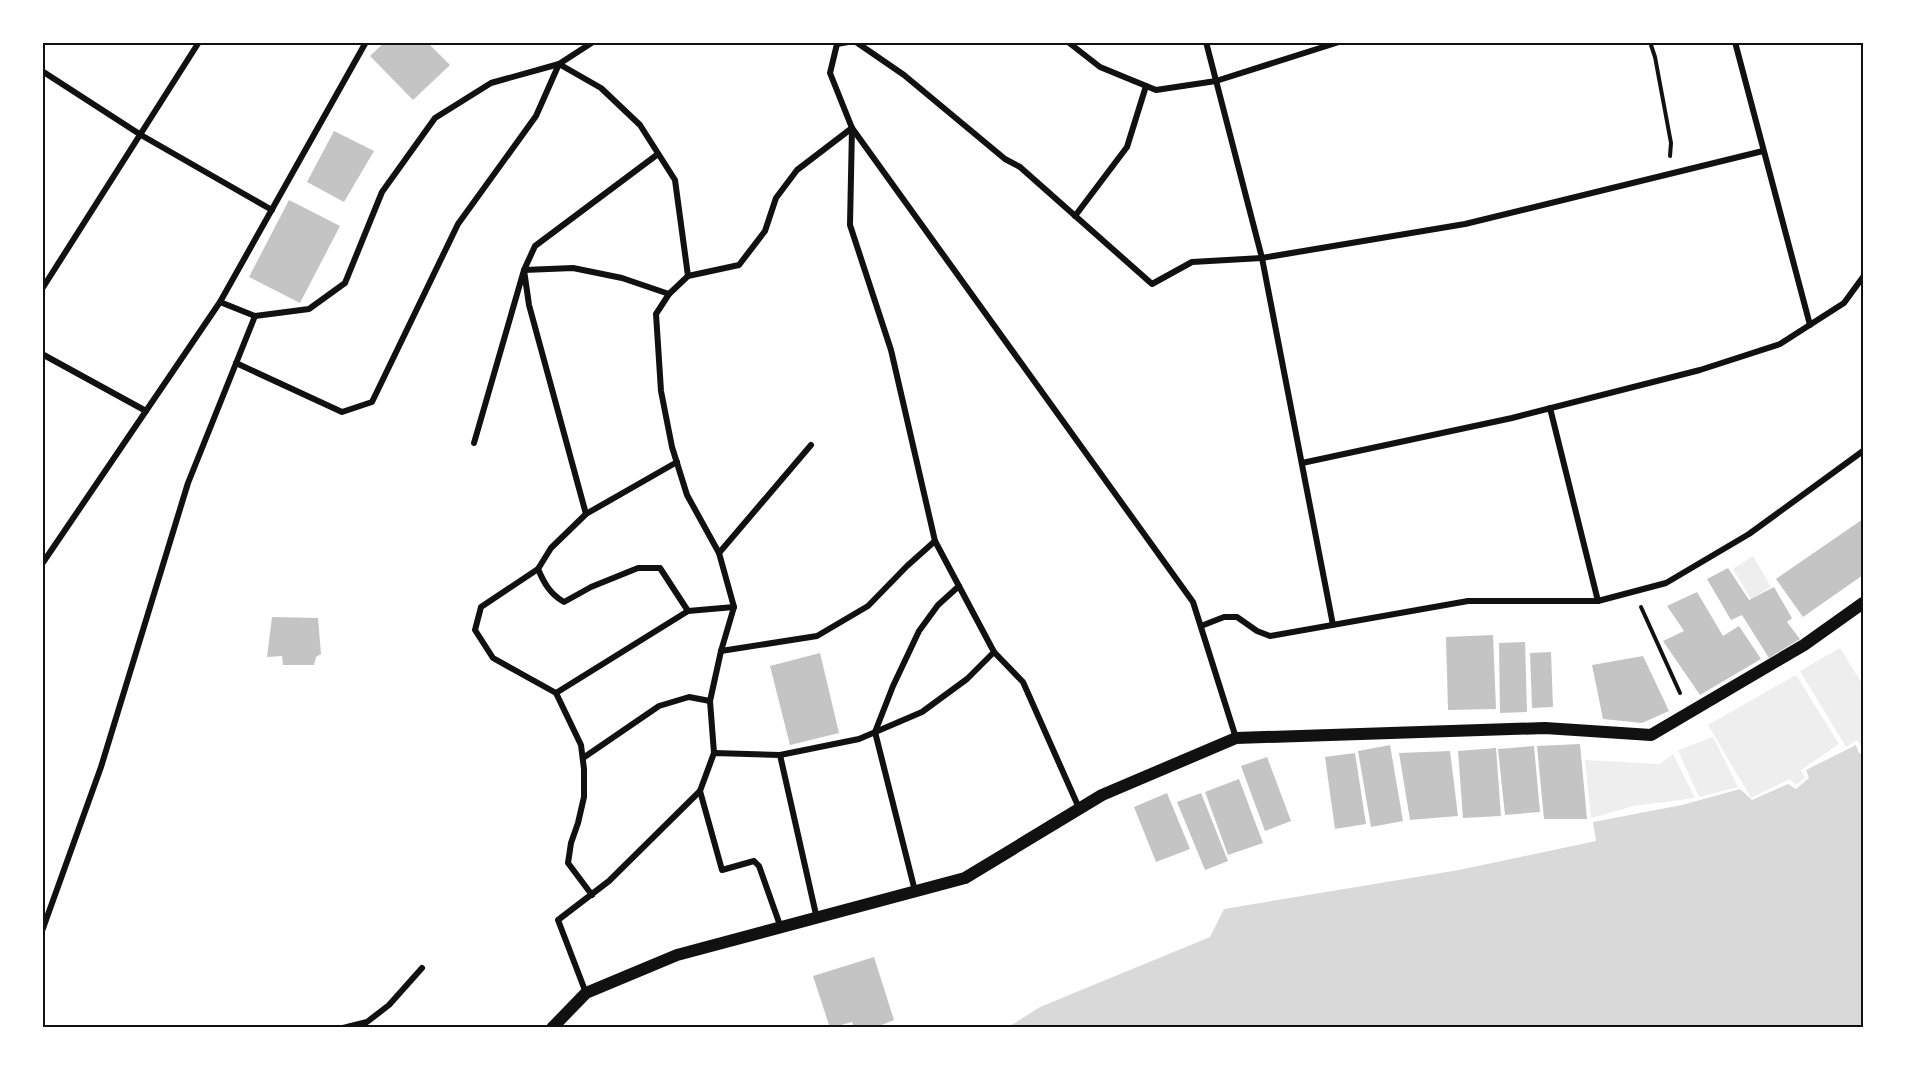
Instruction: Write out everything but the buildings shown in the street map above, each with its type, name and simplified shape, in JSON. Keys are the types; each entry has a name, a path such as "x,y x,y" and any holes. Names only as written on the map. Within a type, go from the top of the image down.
{"main road":[{"path":"552,1028 586,993 677,955 965,878 1102,795 1236,738 1545,728 1651,735 1804,645 1863,603"}],"street":[{"path":"42,289 199,42"},
{"path":"42,564 220,302 366,42"},
{"path":"220,302 255,316 309,309 345,283 382,192 435,118 491,83 559,64 593,42"},
{"path":"848,42 834,43 830,73 852,128 1193,602 1236,738"},
{"path":"856,42 904,75 1005,159 1020,167 1152,284 1192,262 1262,258 1465,224 1763,152"},
{"path":"1068,42 1100,67 1156,90 1216,81 1339,42"},
{"path":"1206,42 1262,258 1333,626"},
{"path":"1735,42 1810,325"},
{"path":"559,64 601,88 639,125 675,180 688,276"},
{"path":"236,363 342,412 372,402 458,224 536,116 559,64"},
{"path":"42,71 141,135 272,210"},
{"path":"1075,216 1127,147 1146,86"},
{"path":"586,993 558,920 609,881 700,791 714,753 710,701 734,607 719,553 687,495 677,462 661,391 656,314 669,294 688,276 740,265 765,231 776,198 796,170 852,128"},
{"path":"852,128 850,225 891,350 935,541 994,652 1023,682 1080,809"},
{"path":"474,443 524,270 535,246 658,154"},
{"path":"524,270 573,268 622,278 669,294"},
{"path":"524,270 529,305 586,514"},
{"path":"1302,463 1550,408 1710,367 1780,344 1844,303 1863,277"},
{"path":"42,931 105,756 188,483 255,316"},
{"path":"42,354 146,411"},
{"path":"1550,408 1598,601"},
{"path":"719,553 811,445"},
{"path":"1201,627 1224,617 1237,617 1257,631 1270,636 1467,601 1598,601 1666,583 1749,534 1863,451"},
{"path":"592,895 568,863 584,797 581,745 556,693 493,657 475,630 481,607 538,569 551,548 586,514 677,462"},
{"path":"721,651 817,636 868,606 935,541"},
{"path":"538,569 545,585 556,598 564,602 591,587 638,568 660,568 688,611"},
{"path":"916,892 875,732 893,686 919,631 938,605 959,586"},
{"path":"556,693 688,611 734,607"},
{"path":"714,753 780,755 859,739 922,712 967,679 994,652"},
{"path":"583,758 659,706 689,697 710,701"},
{"path":"780,755 817,919"},
{"path":"700,791 722,870 754,861 759,866 781,928"},
{"path":"343,1028 367,1022 389,1005 422,968"}],"path":[{"path":"1650,42 1655,57 1671,143 1670,175"},
{"path":"1634,591 1689,713"}],"shaded area":[{"path":"1753,556 1771,587 1751,599 1733,569"},
{"path":"1840,648 1863,685 1863,749 1857,740 1846,747 1800,671"},
{"path":"1796,675 1839,744 1801,770 1805,778 1796,785 1790,779 1751,798 1708,725"},
{"path":"1713,737 1738,787 1699,797 1678,750"},
{"path":"1856,745 1859,753 1863,754 1863,1028 1007,1028 1040,1007 1210,937 1224,909 1459,870 1596,841 1593,822 1682,805 1740,789 1752,800 1788,784 1796,789 1809,778 1806,770"},
{"path":"1673,754 1695,798 1634,806 1591,818 1585,760 1660,764"}]}
